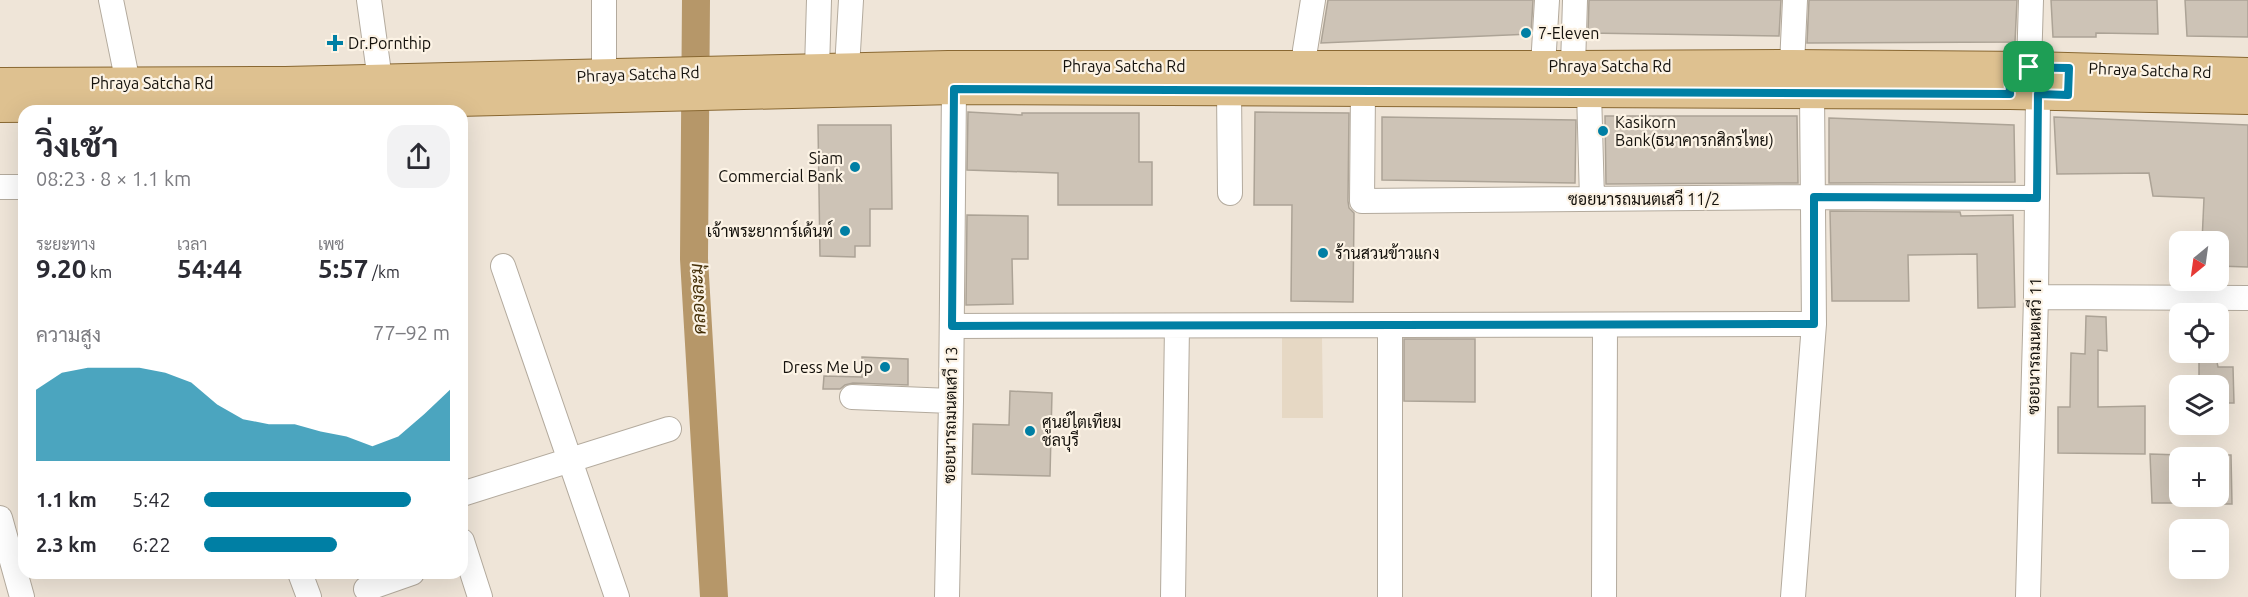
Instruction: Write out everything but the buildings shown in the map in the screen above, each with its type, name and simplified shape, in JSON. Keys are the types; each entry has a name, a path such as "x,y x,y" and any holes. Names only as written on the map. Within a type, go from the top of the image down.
{"main road":[{"name":"Phraya Satcha Rd","path":"708,83 817,69 948,66 1792,64 2022,81 2069,82 2248,73"},
{"name":"Phraya Satcha Rd","path":"200,105 228,94 380,80 604,75 666,84"},
{"name":"Phraya Satcha Rd","path":"366,105 708,83 954,89 1812,93 2022,81"},
{"name":"Phraya Satcha Rd","path":"2069,82 2248,99"},
{"name":"Phraya Satcha Rd","path":"0,83 128,83 303,105"},
{"name":"Phraya Satcha Rd","path":"0,107 18,107"}],"street":[{"path":"111,0 128,83"},
{"path":"369,0 380,80"},
{"path":"604,0 604,75"},
{"path":"817,69 819,0"},
{"path":"848,68 852,0"},
{"path":"1305,66 1305,50 1314,0"},
{"path":"1543,66 1547,0"},
{"path":"1574,66 1575,0"},
{"path":"1792,64 1795,0"},
{"name":"ซอยนารถมนตเสวี 11","path":"2028,597 2037,198 2022,81 2031,0"},
{"name":"ซอยนารถมนตเสวี 13","path":"947,597 954,89"},
{"path":"1229,91 1230,193"},
{"name":"ซอยนารถมนตเสวี 11/2","path":"1363,91 1362,201 1814,197 2037,198"},
{"path":"1589,92 1592,199"},
{"path":"1793,597 1814,324 1812,93"},
{"path":"0,187 18,187"},
{"path":"503,266 617,597"},
{"path":"2036,297 2248,298"},
{"path":"1604,597 1605,324"},
{"path":"952,326 1814,324"},
{"path":"1390,325 1390,597"},
{"path":"1173,597 1177,326"},
{"path":"852,397 951,401"},
{"path":"468,492 669,429"},
{"path":"0,518 22,597"},
{"path":"468,564 480,597"},
{"path":"302,579 309,597"},
{"path":"366,589 395,579"}],"shaded area":[{"path":"1282,336 1322,336 1323,418 1282,418"}],"waterway":[{"name":"คลองละมุ","path":"696,0 694,259 714,597"}],"place":[{"name":"7-Eleven","path":"1526,33"},
{"name":"Dr.Pornthip","path":"335,43"},
{"name":"Kasikorn Bank(ธนาคารกสิกรไทย)","path":"1603,131"},
{"name":"Siam Commercial Bank","path":"855,167"},
{"name":"เจ้าพระยาการ์เด้นท์","path":"845,231"},
{"name":"ร้านสวนข้าวแกง","path":"1323,253"},
{"name":"Dress Me Up","path":"885,367"},
{"name":"ศูนย์ไตเทียม ชลบุรี","path":"1030,431"}],"route":[{"path":"2009,67 2029,67 2069,68 2068,95 2038,94 2037,198 1814,197 1814,324 952,326 954,89 2010,94 2009,67"}]}
